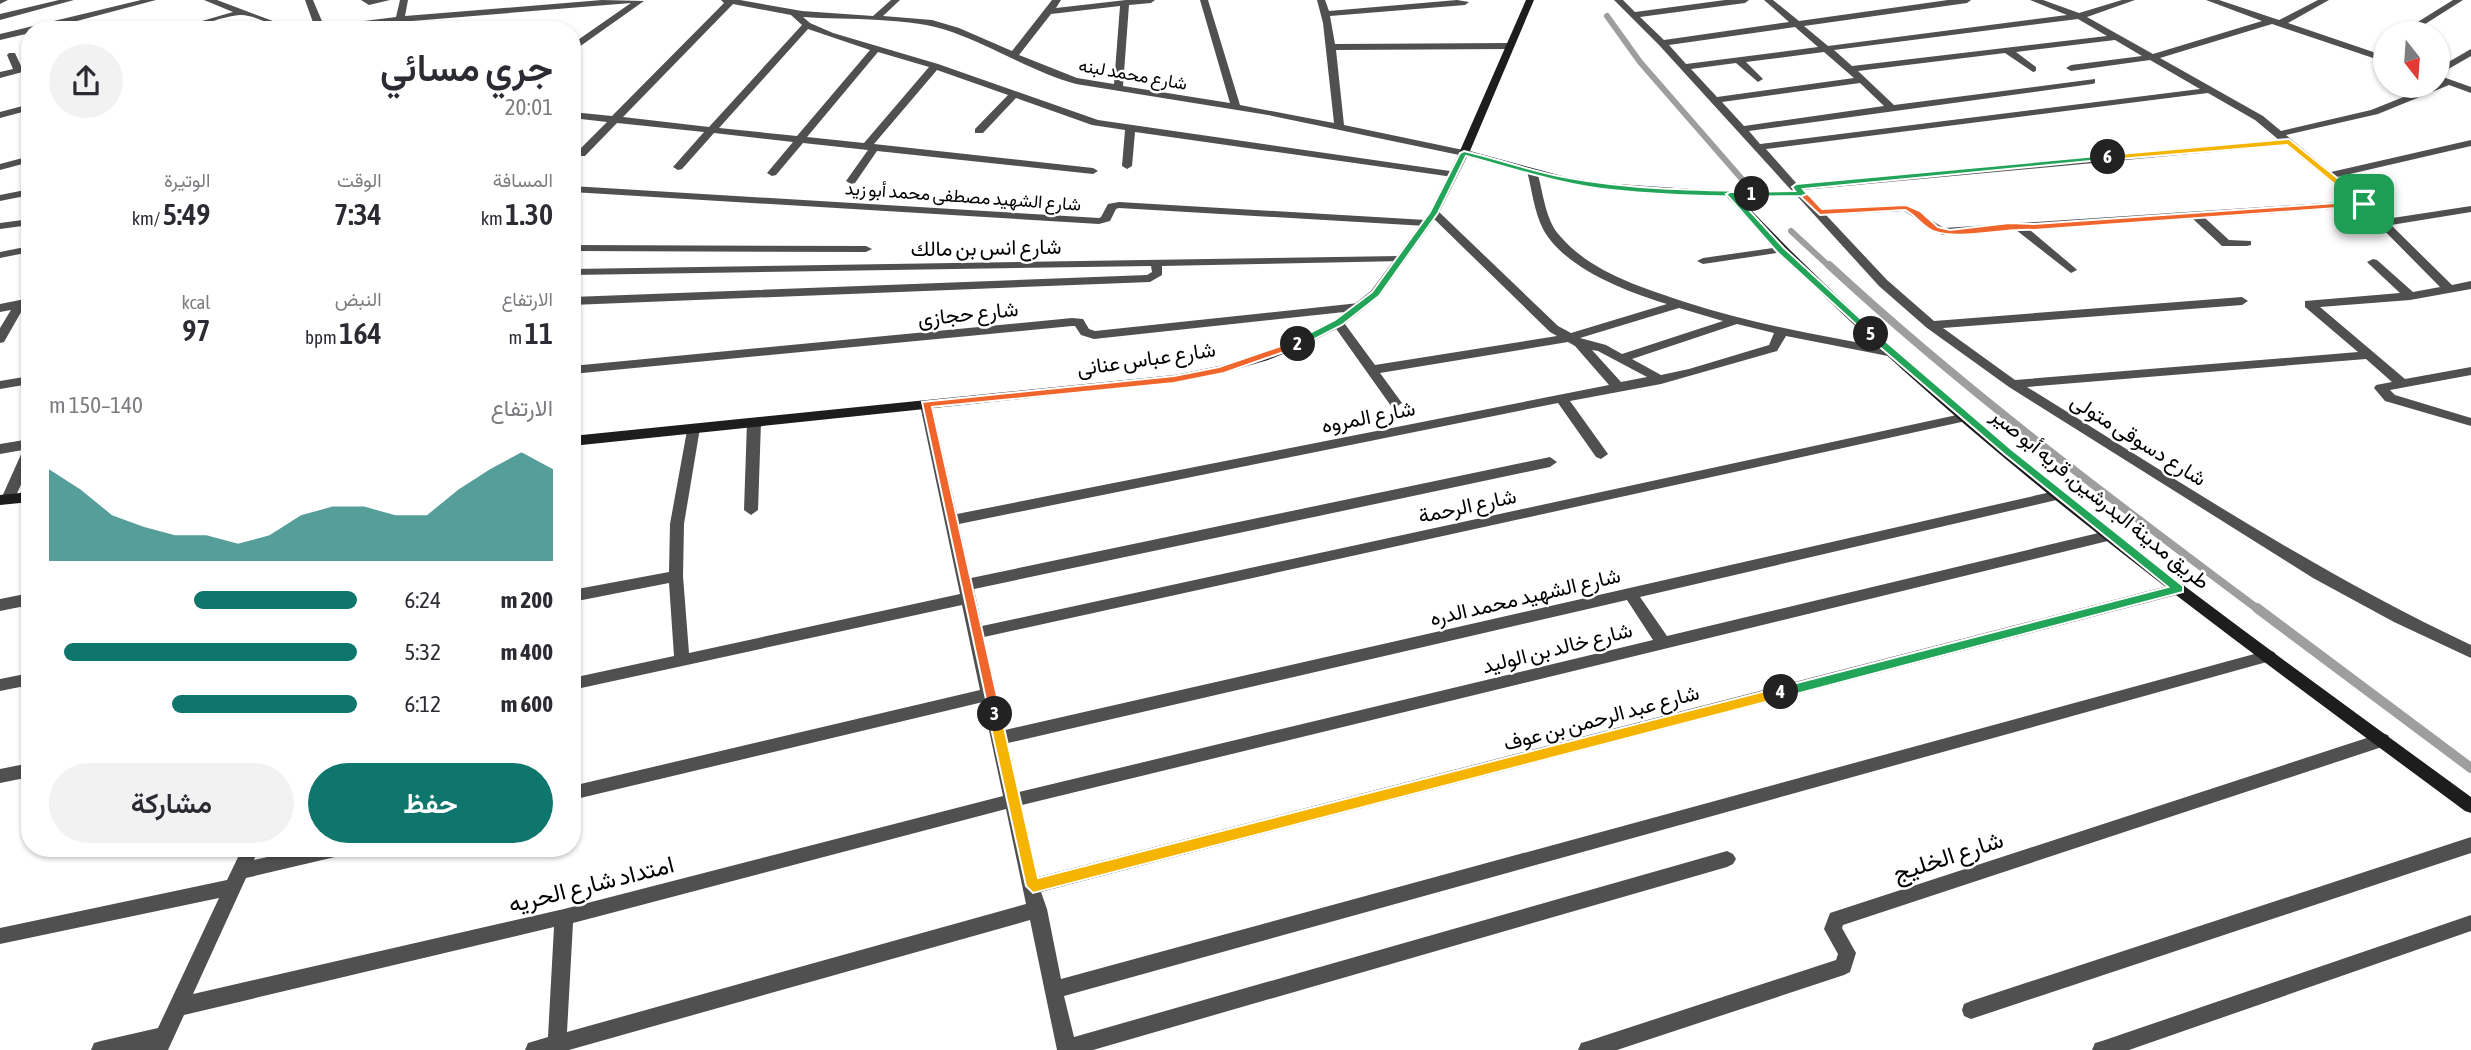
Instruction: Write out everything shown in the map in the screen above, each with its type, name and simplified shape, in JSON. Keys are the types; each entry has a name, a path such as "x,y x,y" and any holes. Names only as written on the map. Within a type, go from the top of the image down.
{"street":[{"path":"0,17 70,0"},
{"path":"67,21 152,0"},
{"path":"208,0 268,21"},
{"path":"309,0 316,21"},
{"path":"365,0 386,0"},
{"path":"400,19 404,0"},
{"path":"384,21 516,5 635,0"},
{"path":"581,43 641,0"},
{"name":"شارع محمد لبنه","path":"725,0 766,3 793,13 907,19 944,26 1057,75 1118,89 1339,126 1464,153"},
{"path":"877,17 896,0"},
{"path":"1040,0 1054,5 1151,0"},
{"path":"1204,0 1236,107"},
{"path":"1321,0 1331,47 1339,126"},
{"name":"شارع عباس عنانى","path":"581,440 1174,379 1220,370 1274,354 1338,323 1375,294 1430,218 1464,153 1530,0"},
{"name":"شارع دسوقى متولى","path":"1618,0 1662,43 1883,283 1931,325 2013,384 2318,574 2399,618 2471,652"},
{"path":"1632,15 1745,0"},
{"path":"1768,0 1863,80 1891,108"},
{"path":"1662,43 1967,0"},
{"path":"2034,0 2079,16 2242,106 2364,204 2449,289"},
{"path":"1684,67 2079,16 2130,0"},
{"path":"2210,0 2372,54"},
{"path":"2228,6 2240,0"},
{"path":"2071,68 2153,57 2275,23 2325,0"},
{"path":"2425,21 2459,0"},
{"path":"581,154 731,1"},
{"path":"1325,14 1465,2"},
{"path":"1118,89 1125,3"},
{"path":"1014,55 1054,5"},
{"path":"209,21 243,12"},
{"path":"793,13 807,25 830,35 935,66 1089,121 1452,174"},
{"path":"678,167 807,25"},
{"path":"0,37 21,32"},
{"path":"1850,69 2118,37"},
{"path":"1331,47 1509,46"},
{"path":"772,173 876,49"},
{"path":"2007,50 2033,69"},
{"path":"2450,65 2471,52"},
{"path":"12,55 18,70"},
{"path":"1738,60 1758,79"},
{"path":"851,181 871,147 935,66"},
{"path":"0,75 21,69"},
{"path":"1715,100 1863,80"},
{"path":"1741,129 2092,81"},
{"path":"2450,82 2471,90"},
{"path":"1759,148 2212,90"},
{"path":"979,131 1013,95"},
{"path":"2279,134 2374,112 2409,98"},
{"path":"0,115 21,109"},
{"path":"581,116 1093,171"},
{"path":"1127,166 1130,128"},
{"path":"1464,153 1602,186 1730,194 1799,190 2289,142"},
{"path":"2331,175 2471,143"},
{"path":"0,167 21,161"},
{"path":"1532,171 1547,224 1563,248 1592,270 1681,304 1737,321 1893,353"},
{"name":"شارع الشهيد مصطفى محمد أبو زيد","path":"581,190 1099,221 1106,219 1112,206 1119,205 1430,218"},
{"path":"0,198 21,194"},
{"name":"طريق مدينة البدرشين, قريه أبو صير","path":"1730,194 1780,250 1966,417 2060,495 2179,589 2471,806"},
{"path":"1820,212 1906,208 1917,212 1935,229 1950,233 2018,226 2364,204"},
{"path":"2384,223 2471,209"},
{"path":"2196,216 2225,244 2247,243"},
{"path":"1430,218 1554,329 1573,340 1602,348 1623,358 1661,380"},
{"path":"2,226 21,223"},
{"path":"2018,226 2071,271"},
{"path":"581,248 867,246 860,269"},
{"path":"1703,261 1780,250"},
{"path":"0,255 21,251"},
{"name":"شارع انس بن مالك","path":"581,272 1400,259"},
{"path":"2373,262 2410,296"},
{"path":"581,301 1150,278 1158,273 1156,263"},
{"path":"2402,383 2309,304 2410,296 2471,285"},
{"path":"1931,325 2242,302"},
{"path":"0,308 21,304"},
{"path":"1371,370 1573,340 1681,304"},
{"name":"شارع حجازى","path":"581,369 1079,321 1085,332 1094,335 1359,307"},
{"path":"0,339 21,309"},
{"path":"1623,358 1737,321"},
{"path":"1338,323 1396,403"},
{"name":"شارع المروه","path":"951,520 1661,380 1764,351 1778,342 1781,332"},
{"path":"1573,340 1619,388"},
{"path":"2013,384 2369,355"},
{"path":"2471,371 2380,388 2382,393 2390,398 2471,422"},
{"path":"0,385 21,382"},
{"path":"1562,399 1601,454"},
{"path":"926,404 1067,1049 1727,859"},
{"name":"شارع الرحمة","path":"976,633 1966,417"},
{"path":"751,510 754,422"},
{"path":"682,660 676,576 677,524 692,428"},
{"path":"0,449 21,447"},
{"path":"581,682 967,592 1550,462"},
{"path":"4,500 21,465"},
{"name":"شارع الشهيد محمد الدره","path":"1000,738 2060,495"},
{"name":"شارع خالد بن الوليد","path":"1014,800 2110,535"},
{"path":"581,594 676,576"},
{"name":"شارع عبد الرحمن بن عوف","path":"1033,886 2179,589"},
{"path":"1630,593 1663,643"},
{"path":"0,605 21,602"},
{"path":"1054,990 2269,656"},
{"path":"0,685 21,681"},
{"path":"581,791 990,694"},
{"name":"شارع الخليج","path":"1588,1050 1844,966 1847,953 1833,929 1836,919 2382,740"},
{"path":"0,776 21,772"},
{"name":"امتداد شارع الحريه","path":"178,1007 564,917 1014,800"},
{"path":"1971,1010 2471,845"},
{"path":"101,1050 162,1043 246,857"},
{"path":"0,936 236,879 309,857"},
{"path":"535,1050 1038,909"},
{"path":"556,1044 564,917"},
{"path":"2102,1050 2471,923"}],"waterway":[{"path":"1607,16 1640,62 1741,178"},
{"path":"1791,231 1830,267"},
{"path":"1829,265 1986,400 2259,610"},
{"path":"2257,608 2471,768"}],"route":[{"path":"2364,204 2034,227 2009,226 1950,233 1935,229 1917,212 1906,208 1820,212 1802,194 1684,193 1602,186 1565,180 1464,153 1434,213 1375,294 1338,323 1303,341 1264,357 1220,370 1174,379 926,404 1033,886 2179,589 2008,452 1851,317 1780,250 1730,194 1802,194 1796,187 2289,142 2364,204"}]}
